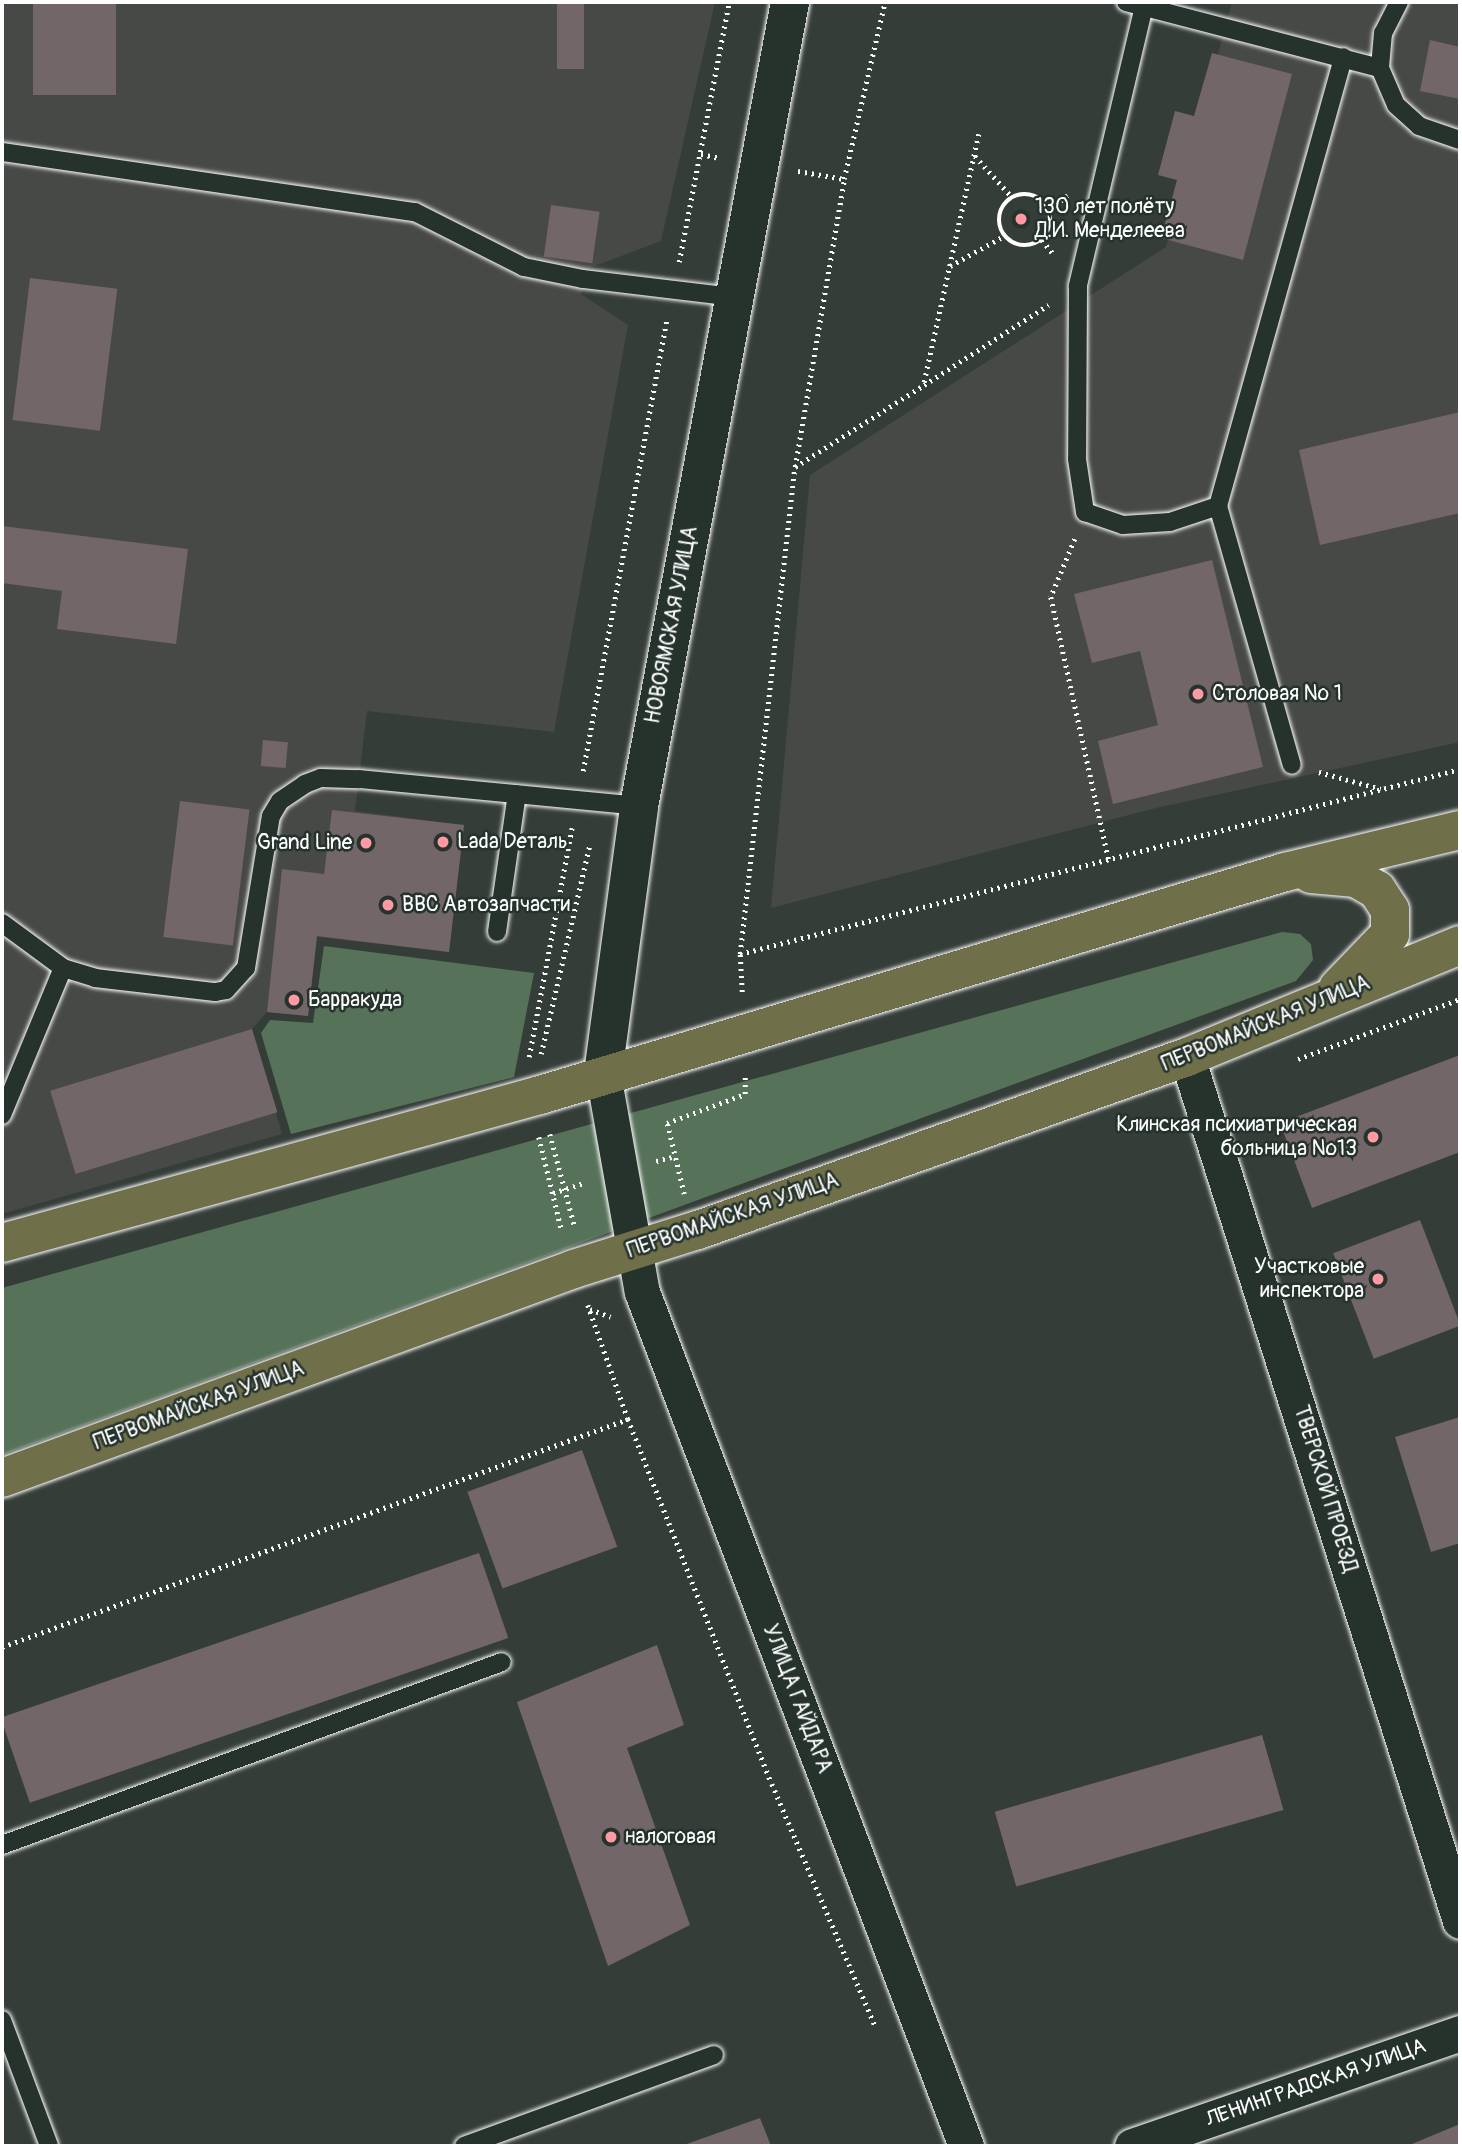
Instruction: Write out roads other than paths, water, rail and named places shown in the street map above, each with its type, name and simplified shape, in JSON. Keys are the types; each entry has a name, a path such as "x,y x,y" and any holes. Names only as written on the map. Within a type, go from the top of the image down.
{"highway":[{"path":"2,1243 529,1098 744,1031 1285,872 1460,830"},
{"path":"1285,872 1356,878 1377,890 1391,910 1390,934 1324,1002"},
{"name":"ПЕРВОМАЙСКАЯ УЛИЦА","path":"2,1478 574,1269 698,1230 1187,1057 1460,945"}],"street":[{"name":"НОВОЯМСКАЯ УЛИЦА","path":"632,1251 603,1074 639,806 790,2"},
{"name":"ТВЕРСКОЙ ПРОЕЗД","path":"1187,1057 1460,1921"},
{"name":"УЛИЦА ГАЙДАРА","path":"632,1251 642,1292 966,2146"},
{"name":"ЛЕНИНГРАДСКАЯ УЛИЦА","path":"1132,2146 1460,2033"}],"lane":[{"path":"1399,2 1383,33 1380,68 1396,105 1419,126 1460,139"},
{"path":"1218,506 1170,522 1123,525 1085,512 1077,459 1079,286 1135,4 1380,68"},
{"path":"1292,765 1218,506 1343,57"},
{"path":"2,152 415,212 524,267 583,279 734,297"},
{"path":"2,923 64,968 96,978 226,990 246,968 252,955 271,816 280,801 305,784 321,778 359,779 639,806"},
{"path":"497,932 517,794"},
{"path":"2,1115 64,968"},
{"path":"2,1844 502,1662"},
{"path":"2,2020 50,2146"},
{"path":"464,2146 714,2055"}],"place":[{"name":"130 лет полёту Д.И. Менделеева","path":"1021,219"},
{"name":"Столовая № 1","path":"1198,694"},
{"name":"Lada Dеталь","path":"443,842"},
{"name":"Grand Line","path":"366,843"},
{"name":"ВВС Автозапчасти","path":"388,905"},
{"name":"Барракуда","path":"294,1000"},
{"name":"Клинская психиатрическая больница №13","path":"1373,1137"},
{"name":"Участковые инспектора","path":"1378,1279"},
{"name":"налоговая","path":"611,1837"}]}
